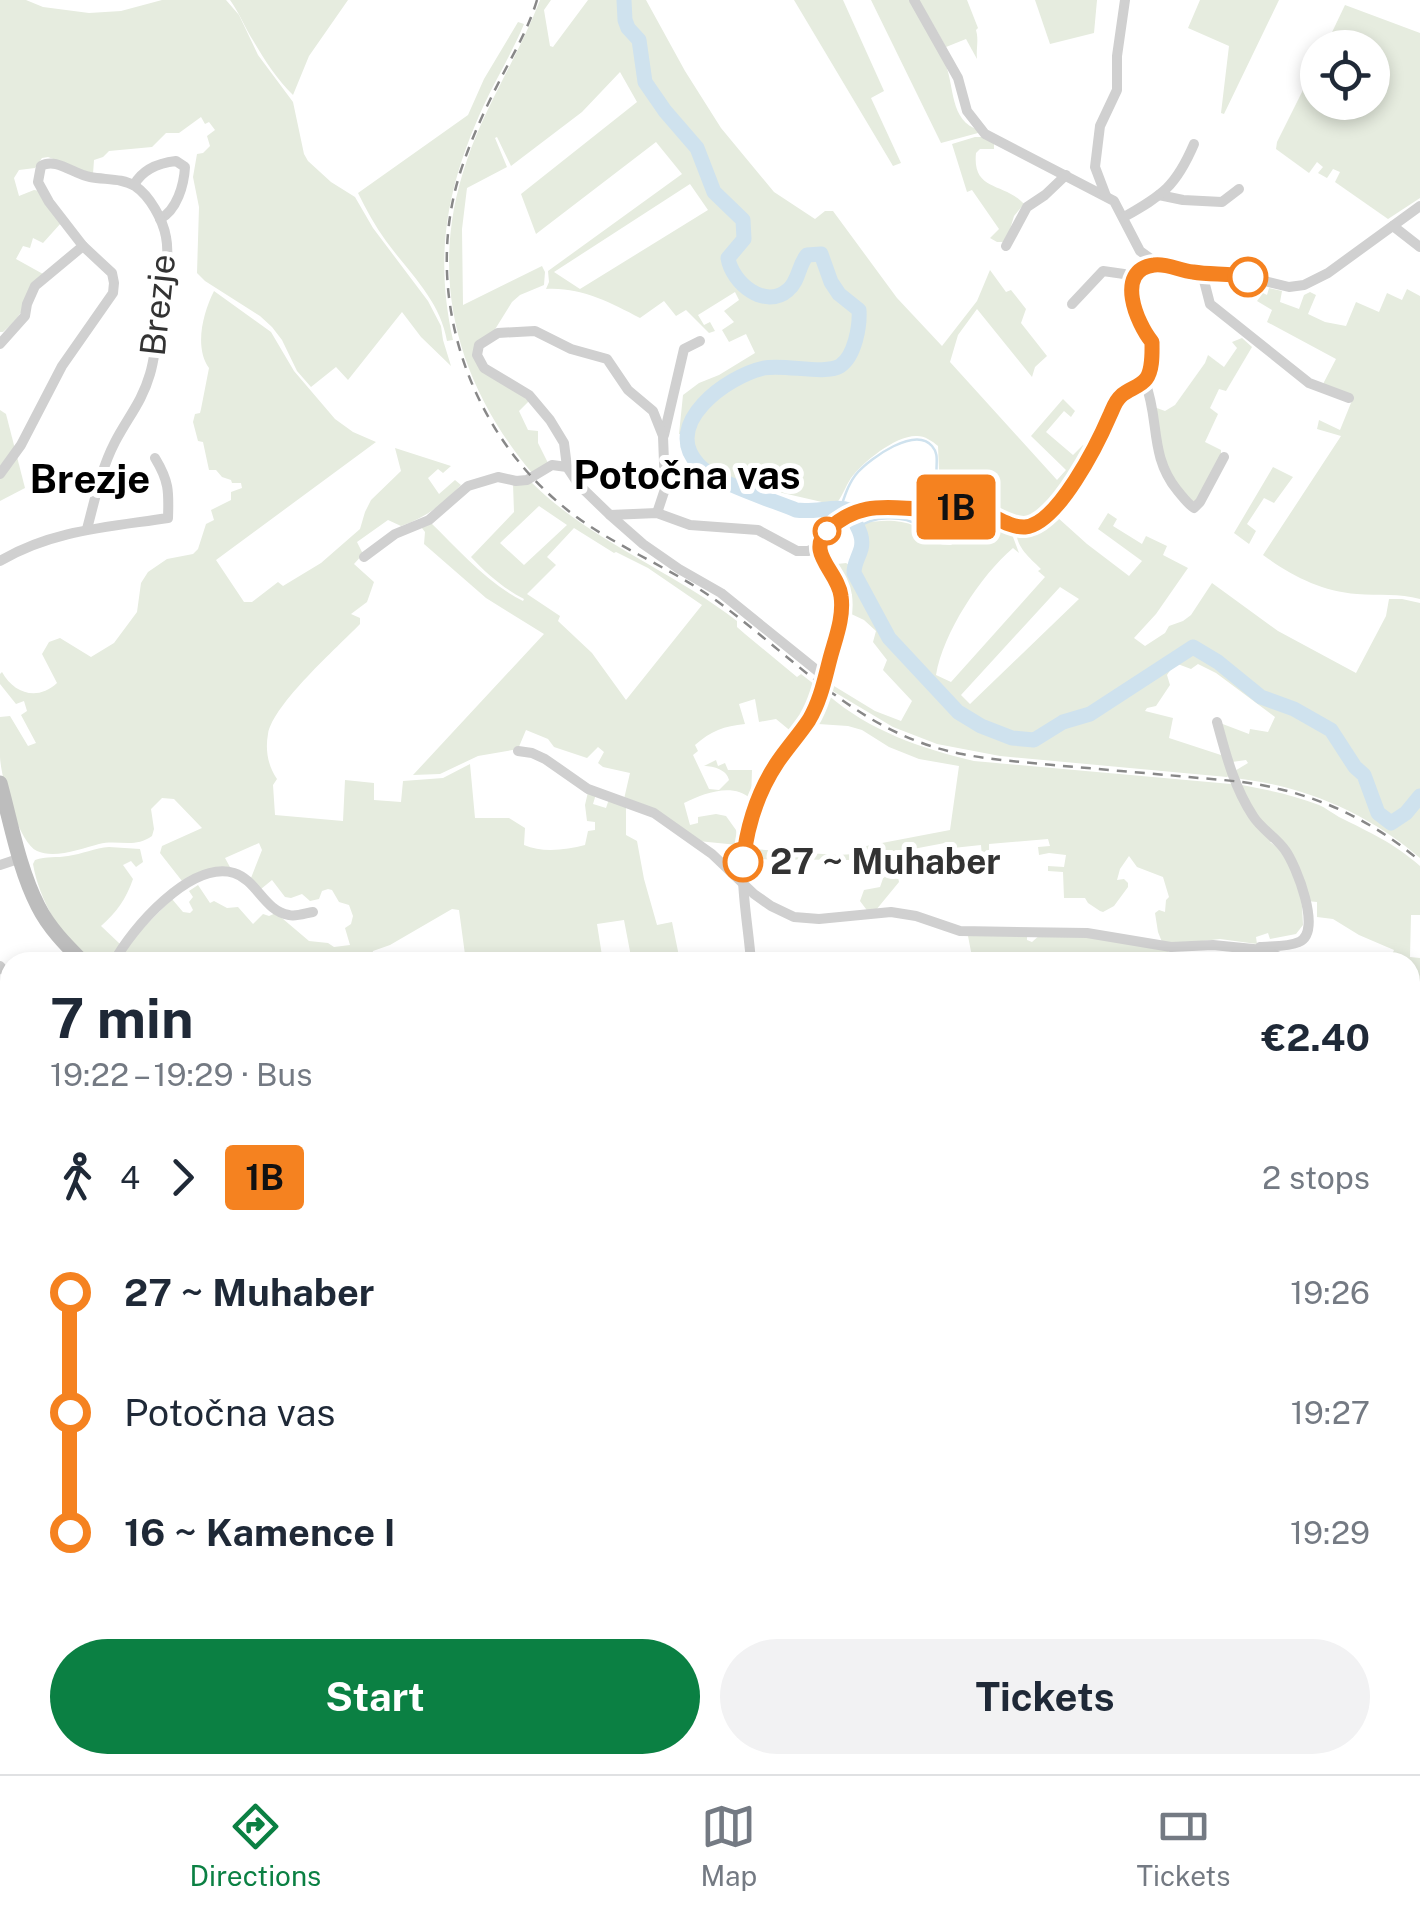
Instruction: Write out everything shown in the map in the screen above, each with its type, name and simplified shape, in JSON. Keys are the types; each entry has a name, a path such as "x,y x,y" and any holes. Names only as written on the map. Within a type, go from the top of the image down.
{"street":[{"path":"914,0 958,78 967,111 985,134 1114,201 1140,251 1141,270"},
{"path":"1106,197 1095,167 1100,126 1117,90 1124,0"},
{"path":"1124,217 1159,195 1182,173 1194,144"},
{"path":"134,185 138,176 156,166 176,160 185,167 174,205 160,219"},
{"name":"Brezje","path":"0,474 21,446 62,366 112,293 114,283 112,273 83,246 48,202 38,182 40,166 54,162 86,176 134,185 160,219 166,240 166,268 151,371 139,405 103,468 87,529"},
{"path":"1006,246 1026,207 1066,175"},
{"path":"1159,195 1222,202 1239,190"},
{"path":"610,515 657,513 690,525 758,530 797,551 808,552 819,547 827,531 851,514 873,506 958,507 986,512 1016,526 1035,524 1056,506 1082,469 1117,400 1145,382 1150,372 1152,342 1142,330 1130,293 1141,270 1159,264 1289,287 1304,284 1328,273 1420,206"},
{"path":"1392,226 1420,247"},
{"path":"0,344 25,316 35,286 83,246"},
{"path":"1140,251 1159,264"},
{"path":"1072,304 1102,271 1124,274 1132,282"},
{"path":"1202,273 1210,304 1310,383 1349,398"},
{"path":"663,436 653,411 628,390 608,359 571,350 535,331 498,333 479,344 476,355 484,368 529,395 564,443 567,466 579,485 610,515 643,544 748,613 826,677"},
{"path":"657,513 665,489 663,436 684,349 700,341"},
{"path":"1145,382 1151,397 1160,464 1188,504 1194,508 1200,502 1224,457"},
{"path":"0,561 46,539 168,518 169,489 155,458"},
{"path":"364,557 395,534 429,520 468,486 498,477 516,481 532,478 552,465 567,466"},
{"path":"750,952 743,882 748,828 762,788 820,698 840,624 842,600 819,547"},
{"path":"1216,722 1233,781 1255,820 1285,849 1299,873 1310,929 1298,942 1249,949"},
{"path":"518,751 545,760 588,789 654,813 688,836 754,894 794,916 820,919 891,912 960,931 1086,933 1171,946 1213,945 1268,952"},
{"path":"0,783 21,858 42,913 73,952"},
{"path":"0,865 21,858"},
{"path":"120,952 133,932 160,906 199,876 215,871 234,872 250,881 271,906 290,916 312,912"}],"shaded area":[{"path":"0,0 26,0 43,7 89,13 121,11 162,0 226,0 239,15 258,55 293,102 308,161 355,197 373,228 428,301 441,326 451,366 402,312 348,380 336,367 311,387 297,371 272,327 197,273 199,207 193,177 197,154 210,146 207,136 215,130 201,117 179,133 166,133 152,147 109,151 94,160 93,174 48,157 42,158 35,168 19,170 14,178 19,196 40,191 61,223 43,243 33,238 30,248 23,246 16,259 43,274 21,313 0,332"},
{"path":"230,0 348,0 309,56 293,95 267,63"},
{"path":"540,0 551,0 544,10 553,47 588,0 646,0 721,128 774,192 815,219 825,211 833,211 897,298 942,346 977,301 990,270 1006,292 1011,290 1026,309 1021,323 1047,356 1035,367 1032,377 977,309 958,335 950,362 1057,480 1066,470 1031,436 1063,399 1075,411 1071,417 1064,411 1046,432 1073,455 1083,445 1091,447 1052,503 1033,520 1023,523 954,504 939,470 938,446 920,436 900,440 872,457 851,478 835,505 739,483 698,461 689,440 692,424 711,401 756,375 778,370 840,369 858,345 862,310 837,285 823,251 814,250 803,256 789,286 779,291 763,293 738,275 732,268 732,259 747,238 745,220 717,190 702,151 655,95 653,98 666,118 696,153 714,198 740,222 738,242 725,257 739,288 760,299 783,298 796,287 810,256 819,257 829,286 856,317 854,334 841,362 825,369 762,365 742,373 698,403 683,434 679,434 683,395 755,353 746,334 729,342 722,330 734,322 724,311 739,300 735,292 698,315 704,325 710,322 715,331 709,333 686,310 676,316 664,301 640,318 583,293 546,289 548,271 682,174 656,142 536,234 521,194 637,102 620,72 582,112 511,166 495,138 507,167 467,188 462,229 463,305 542,266 545,272 544,285 512,302 474,354 529,401 519,411 528,430 538,431 538,443 548,463 532,473 484,402 467,364 450,286 450,245 455,203 467,160","holes":["690,184 708,210 580,289 554,272"]},
{"path":"794,0 843,0 884,91 871,98 901,163 893,166"},
{"path":"871,0 911,0 945,63 962,119 978,133 941,143"},
{"path":"919,0 967,0 978,28 977,59 966,39 946,47"},
{"path":"1035,0 1097,0 1094,33 1050,44"},
{"path":"1200,0 1279,0 1224,114 1221,113 1229,46 1188,28"},
{"path":"1345,5 1420,33 1420,198 1388,219 1335,182 1340,172 1333,169 1327,178 1318,173 1323,167 1317,162 1309,173 1276,149 1300,96 1300,120 1390,120 1390,30 1333,30"},
{"path":"518,22 524,24 483,107 453,193 447,221 445,279 453,340 447,341 431,300 382,235 358,193 468,115"},
{"path":"988,137 994,143 994,149 980,149 976,153 979,174 1024,204 1003,242 990,238 999,229 972,190 967,192 952,144"},
{"path":"1269,288 1282,291 1280,302 1299,309 1304,295 1310,292 1316,295 1308,314 1346,326 1356,302 1379,312 1387,293 1402,300 1407,289 1420,296 1420,599 1331,590 1296,576 1263,555 1341,436 1317,429 1319,420 1340,430 1353,398 1323,384 1336,359 1267,322 1272,310 1257,301 1263,293 1267,295"},
{"path":"214,291 271,332 294,371 335,419 376,442 216,560 244,602 252,602 278,582 283,586 321,563 360,529 371,500 401,471 395,448 451,466 443,473 438,469 428,478 439,494 455,480 461,485 418,519 401,526 388,520 357,542 363,554 354,564 374,582 367,602 351,614 360,618 360,624 281,707 268,734 268,758 277,779 273,785 275,815 343,821 345,780 374,783 374,800 401,802 403,781 443,778 470,764 475,818 509,818 525,828 524,845 554,850 585,845 588,831 595,830 595,822 587,821 585,805 588,792 596,794 593,804 606,808 609,799 626,805 626,835 637,841 657,925 672,922 678,952 630,952 624,920 597,924 601,952 465,952 459,910 452,909 373,952 121,952 172,899 183,912 190,913 193,910 189,902 193,897 189,891 198,885 210,903 238,907 253,924 263,914 276,913 309,941 334,947 350,945 345,928 353,916 349,905 339,902 332,890 322,891 319,899 310,901 302,894 285,897 272,880 261,889 251,878 262,850 259,843 225,858 231,869 211,868 182,881 160,853 162,846 202,828 174,799 162,798 151,809 152,836 139,842 106,843 51,854 30,845 17,823 4,779 0,717 10,716 28,746 36,743 21,715 27,711 24,701 16,704 0,684 0,674 20,690 42,692 57,683 42,654 49,642 60,638 91,657 114,643 137,612 141,583 148,572 167,559 193,554 206,524 214,520 211,510 231,500 231,492 242,488 241,483 232,483 216,470 209,470 203,442 198,441 193,422 195,414 200,413 209,368 202,350 206,309"},
{"path":"1242,338 1252,347 1226,391 1219,389 1210,408 1218,414 1205,442 1221,450 1221,456 1197,501 1191,503 1162,463 1154,407 1165,411 1175,405 1208,355 1224,367 1237,348 1232,342"},
{"path":"0,410 6,414 25,488 0,501"},
{"path":"1273,467 1293,477 1274,503 1264,498 1247,524 1256,531 1249,544 1234,533"},
{"path":"530,481 579,521 737,621 737,627 797,677 801,674 819,688 793,733 776,719 759,722 755,699 739,704 745,724 718,730 695,745 698,751 693,755 709,789 719,790 729,780 720,769 704,766 716,760 718,766 725,763 728,770 752,770 751,799 727,790 684,803 690,825 698,823 698,817 726,816 736,830 738,845 698,841 624,799 630,773 598,763 604,752 598,747 587,758 554,747 548,739 526,730 518,749 478,756 440,774 413,775 544,634 486,598 424,544 425,532 418,523 430,522 485,575 523,601 471,557 514,512 513,484","holes":["539,506 567,525 524,565 500,543","574,528 648,568 702,605 626,700 592,653 558,621 560,616 527,594 556,565 547,557"]},
{"path":"866,510 952,511 957,527 951,539 941,539 912,519 858,520 854,514"},
{"path":"957,511 981,515 1010,529 1019,553 1013,548 1001,559 955,623 936,675 951,682 1045,577 1021,547 1016,531 1046,517 1057,517 1129,576 1142,561 1098,529 1108,513 1117,519 1113,526 1142,544 1146,536 1167,546 1163,555 1188,568 1134,638 1145,646 1169,626 1191,615 1212,583 1278,631 1356,673 1386,616 1389,599 1420,603 1420,858 1378,827 1333,804 1285,787 1234,778 1233,772 1248,763 1232,762 1220,723 1249,734 1250,729 1268,732 1275,717 1198,664 1191,669 1175,663 1167,675 1170,685 1156,706 1145,711 1173,718 1169,738 1224,756 1227,777 1000,756 937,744 893,727 831,690 834,686 875,711 901,721 912,701 883,670 887,660 873,642 876,631 847,612 837,576 837,564 852,567 863,559 868,536 864,523 903,522 920,529 932,541 951,545 962,535","holes":["1060,587 1079,599 970,704 961,695"]},
{"path":"828,695 861,719 896,737 974,761 1242,785 1322,806 1391,844 1420,866 1420,915 1411,915 1410,952 1393,952 1333,919 1317,917 1317,902 1307,901 1297,868 1277,840 1270,842 1288,859 1297,879 1303,925 1296,934 1270,939 1268,933 1256,937 1257,944 1220,939 1162,942 1155,913 1165,912 1169,897 1163,877 1137,867 1129,856 1117,880 1124,879 1128,887 1114,906 1103,912 1085,898 1064,898 1063,872 1048,871 1048,866 1064,867 1066,855 1039,855 1038,847 1050,846 1048,839 989,844 989,857 982,857 981,845 953,848 952,859 897,873 899,882 869,913 860,901 864,890 880,887 886,870 946,855 950,842 855,860 746,859 752,823 764,793","holes":["818,724 862,730 919,759 959,766 950,830 861,847 855,854 752,849 759,814 774,781"]},
{"path":"109,847 140,849 143,862 136,867 131,861 123,865 133,879 120,905 101,926 120,944 116,952 80,952 54,919 33,864 39,859"},
{"path":"1041,934 1085,935 1167,948 1168,952 971,952 968,936 1027,935 1032,942"}],"waterway":[{"path":"624,0 625,20 639,40 645,82 697,148 714,192 743,220 744,239 728,258 736,276 760,295 779,295 792,286 807,255 821,254 839,294 859,310 853,348 840,366 825,370 764,368 733,381 703,404 688,433 689,449 698,464 729,484 796,510 849,510 862,538 854,573 889,638 958,712 981,726 1012,738 1034,740 1063,722 1090,714 1193,647 1261,697 1294,709 1331,730 1364,775 1378,813 1391,823 1420,796"},
{"path":"841,507 852,480 864,466 894,446 915,440 934,449 937,476 950,504"},
{"path":"858,528 879,519 897,519 913,522 935,540 951,542 958,529 954,511"}],"railway":[{"path":"537,0 464,160 450,218 447,263 461,353 477,395 499,435 559,503 596,530 714,599 830,691 891,730 962,754 1268,786 1354,816 1420,861"}],"bus line":[{"name":"1B","path":"743,862 748,828 762,788 820,698 840,624 840,591 819,547 827,531 846,516 873,506 971,508 1016,526 1035,524 1056,506 1082,469 1117,400 1145,382 1150,372 1152,342 1142,330 1130,293 1141,270 1159,264 1196,273 1248,277"}],"place":[{"name":"27 ~ Muhaber","path":"743,862"}],"district":[{"name":"Potočna vas","path":"687,475"},
{"name":"Brezje","path":"90,479"}]}
